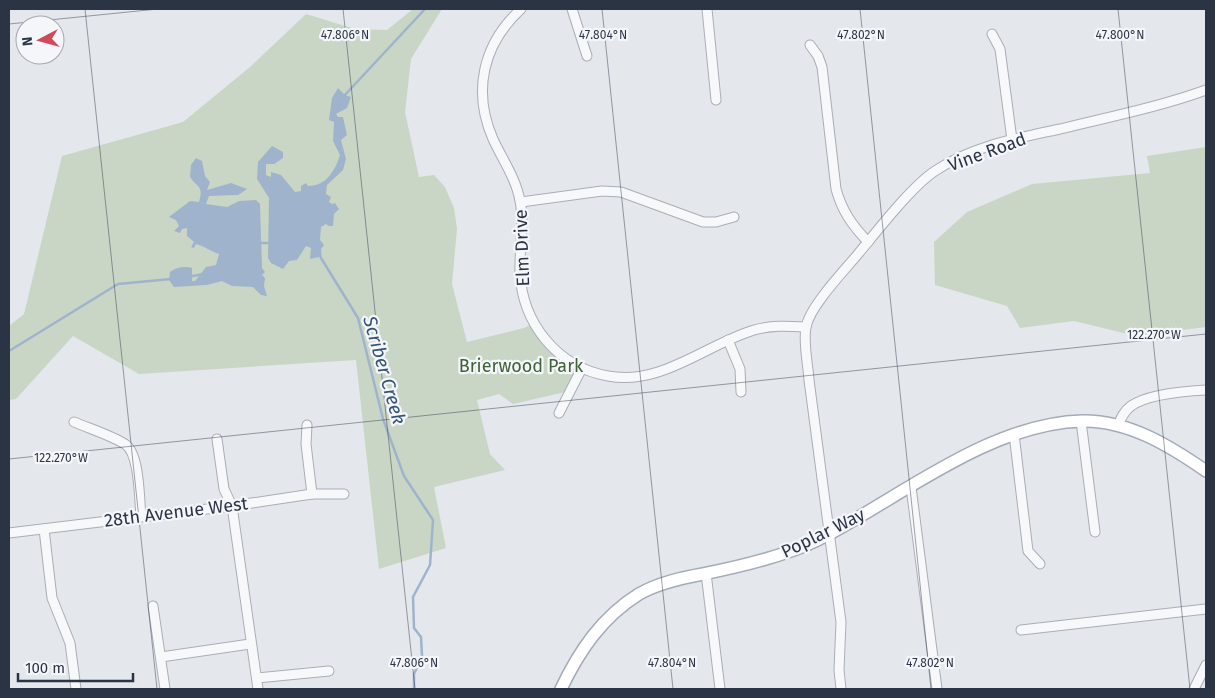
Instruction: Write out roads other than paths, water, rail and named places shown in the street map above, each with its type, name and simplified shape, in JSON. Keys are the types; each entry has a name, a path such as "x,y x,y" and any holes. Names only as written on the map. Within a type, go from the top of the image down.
{"main road":[{"name":"Poplar Way","path":"561,689 575,659 602,623 619,608 654,587 772,558 830,534 984,446 1014,434 1051,424 1101,421 1118,425 1172,447 1206,471"}],"street":[{"name":"Elm Drive","path":"521,9 505,25 494,41 484,68 482,98 488,126 513,177 521,202 520,277 528,310 546,342 561,355 582,368 609,376 637,377 669,368 728,340 766,327 806,327"},
{"path":"572,9 587,56"},
{"path":"707,9 716,100"},
{"path":"992,34 1000,49 1012,140"},
{"path":"810,46 818,56 822,67 836,188 841,207 849,220 868,242"},
{"name":"Vine Road","path":"806,327 818,303 868,242 935,171 958,158 1012,140 1133,112 1206,90"},
{"path":"521,202 602,191 621,192 703,222 716,222 734,217"},
{"path":"806,327 809,380 841,622 839,670 841,689"},
{"path":"728,340 740,368 741,392"},
{"path":"559,413 582,368"},
{"path":"1118,425 1123,415 1131,406 1166,395 1206,390"},
{"path":"1081,421 1094,532"},
{"path":"74,422 127,445 133,456 136,470 141,516"},
{"path":"307,425 306,444 312,494"},
{"path":"1014,434 1028,551 1040,564"},
{"path":"217,439 224,489 232,506 250,644 258,689"},
{"path":"911,487 937,689"},
{"name":"28th Avenue West","path":"9,532 232,506 312,494 344,494"},
{"path":"44,529 52,598 70,643 76,689"},
{"path":"706,573 720,689"},
{"path":"153,606 164,689"},
{"path":"1021,630 1206,609"},
{"path":"160,657 250,644"},
{"path":"1194,689 1206,665"},
{"path":"257,678 328,671"}],"water":[{"path":"338,88 345,95 351,97 347,108 336,114 338,117 343,117 347,135 341,140 346,159 343,170 327,185 326,194 331,197 329,202 335,203 339,209 334,214 333,226 326,224 321,227 320,240 324,245 321,249 322,260 319,257 310,259 311,248 306,246 297,260 289,261 283,269 271,263 268,258 269,198 257,179 258,162 272,146 283,152 283,158 274,164 266,164 266,175 271,177 271,172 281,175 295,192 301,191 301,186 306,183 308,186 314,185 329,177 340,155 333,141 334,122 329,120 332,98"},
{"path":"196,158 202,161 205,176 210,182 207,190 231,183 247,189 238,195 209,196 206,204 227,207 239,201 256,200 260,204 262,268 265,272 262,275 265,278 264,286 267,296 261,295 253,287 232,286 222,281 207,285 174,287 169,280 172,270 186,267 192,268 192,281 195,281 206,267 216,265 219,254 196,244 194,248 191,247 194,242 187,236 187,228 182,229 180,233 174,231 179,226 176,220 169,217 190,201 199,202 201,192 190,177 191,165"}],"waterway":[{"name":"Scriber Creek","path":"343,97 425,9"},
{"path":"259,243 271,243"},
{"name":"Scriber Creek","path":"321,258 358,318 383,419 404,476 433,520 430,565 413,597 414,628 421,637 422,656 414,674 414,689"},
{"path":"188,277 203,274"},
{"path":"9,351 118,284 171,279"}],"park label":[{"name":"Brierwood Park","path":"521,366"}]}
